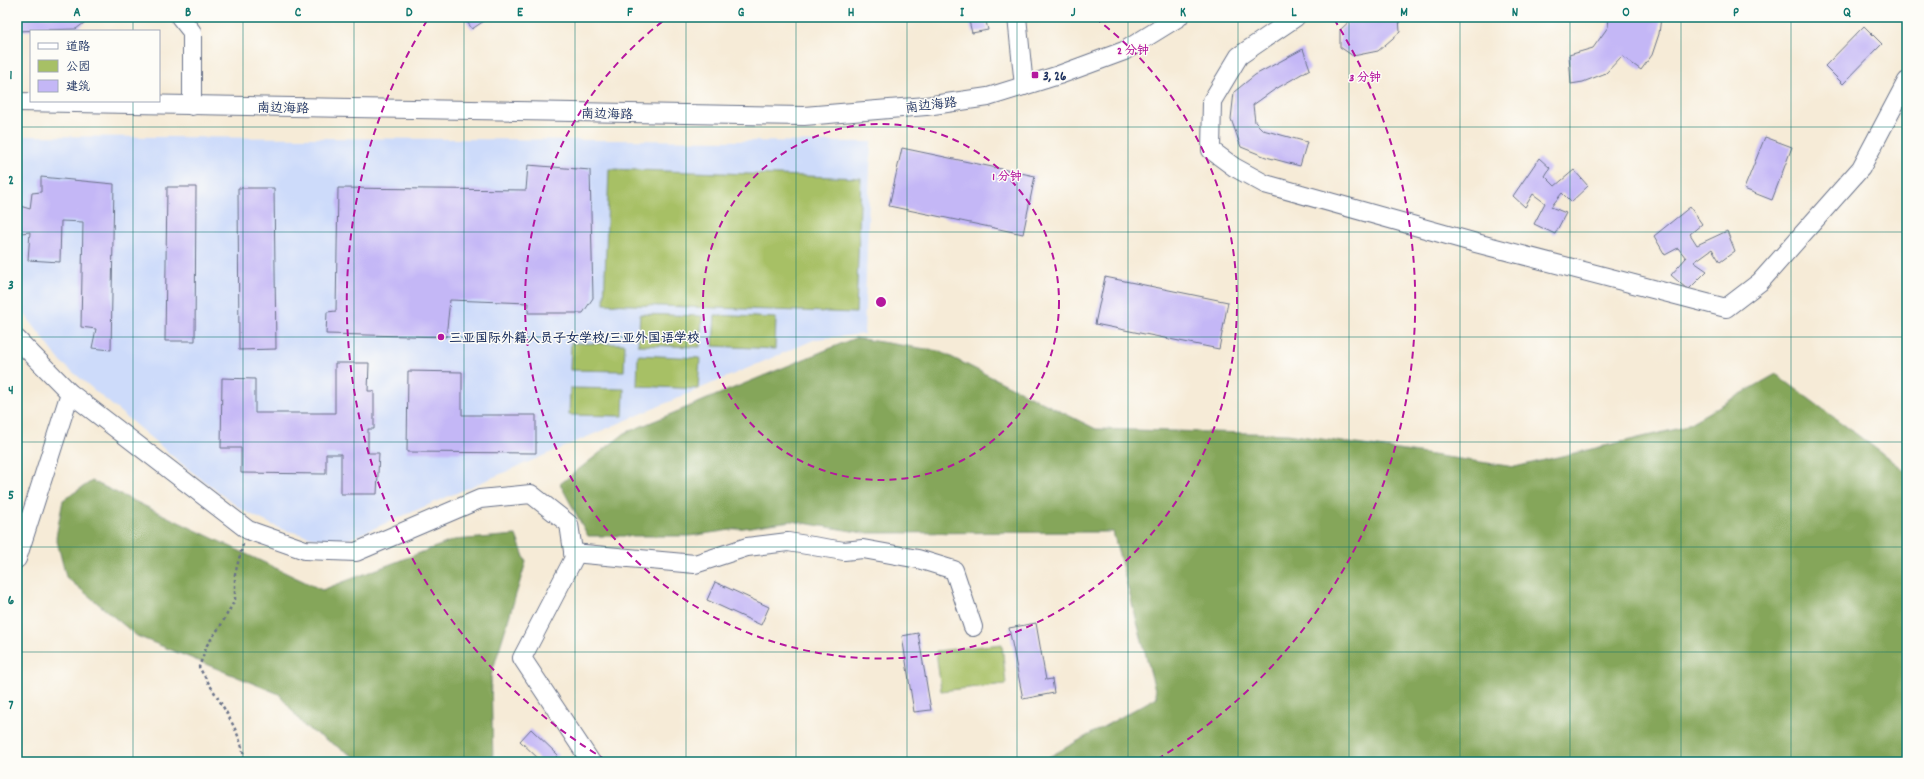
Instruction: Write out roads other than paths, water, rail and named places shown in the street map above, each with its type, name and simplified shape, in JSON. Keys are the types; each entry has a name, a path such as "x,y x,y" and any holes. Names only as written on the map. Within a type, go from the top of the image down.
{"street":[{"path":"180,17 192,32 192,106"},
{"path":"1017,17 1024,86"},
{"name":"南边海路","path":"17,102 804,116 941,104 988,97 1124,51 1179,17"},
{"path":"1296,17 1239,56 1212,101 1211,150 1234,167 1265,184 1476,243 1726,308 1760,282 1861,168 1907,81"},
{"path":"17,340 70,393 248,530 305,550 356,552 480,499 531,494 569,524 574,558 522,658 591,762"},
{"path":"17,559 70,393"},
{"path":"573,553 695,564 747,547 788,542 844,551 863,549 918,559 954,570 973,627"}],"place":[{"name":"3, 26","path":"1035,75"},
{"name":"三亚国际外籍人员子女学校/三亚外国语学校","path":"441,337"}]}
